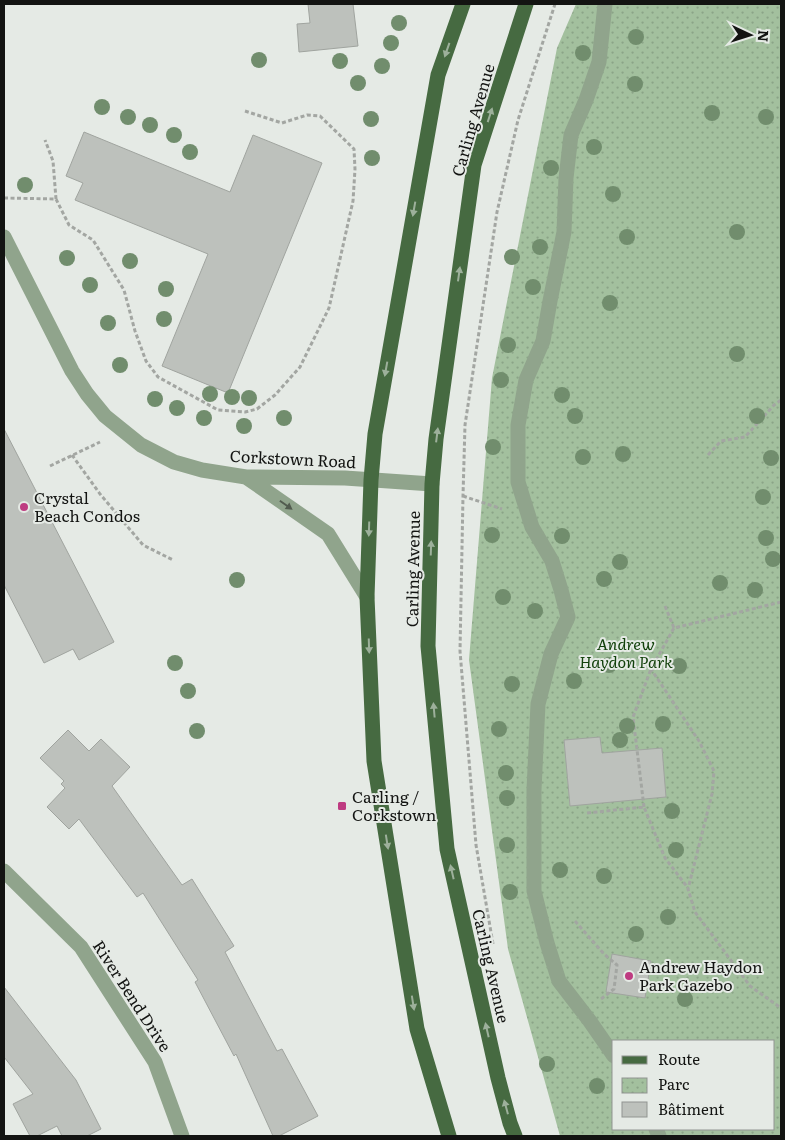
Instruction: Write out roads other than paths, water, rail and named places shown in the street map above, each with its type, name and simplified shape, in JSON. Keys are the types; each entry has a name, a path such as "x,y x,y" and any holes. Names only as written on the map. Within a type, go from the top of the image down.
{"main road":[{"path":"449,1136 417,1029 374,761 367,597 371,480 375,434 438,75 463,4"},
{"name":"Carling Avenue","path":"516,1136 510,1123 498,1078 447,849 428,646 432,484 436,439 474,165 526,4"}],"street":[{"path":"605,4 599,62 571,135 566,178 564,232 543,341 526,380 518,425 518,482 532,527 552,561 568,617 551,654 538,704 534,790 534,891 559,981 612,1053"},
{"name":"Corkstown Road","path":"4,237 72,371 87,394 106,416 141,445 174,462 202,470 246,477 371,480 432,484"},
{"path":"246,477 328,534 367,597"},
{"name":"River Bend Drive","path":"4,871 81,947 155,1062 182,1136"}],"place":[{"name":"Crystal Beach Condos","path":"24,507"},
{"name":"Carling / Corkstown","path":"342,806"},
{"name":"Andrew Haydon Park Gazebo","path":"629,976"}],"park label":[{"name":"Andrew Haydon Park","path":"626,653"}]}
